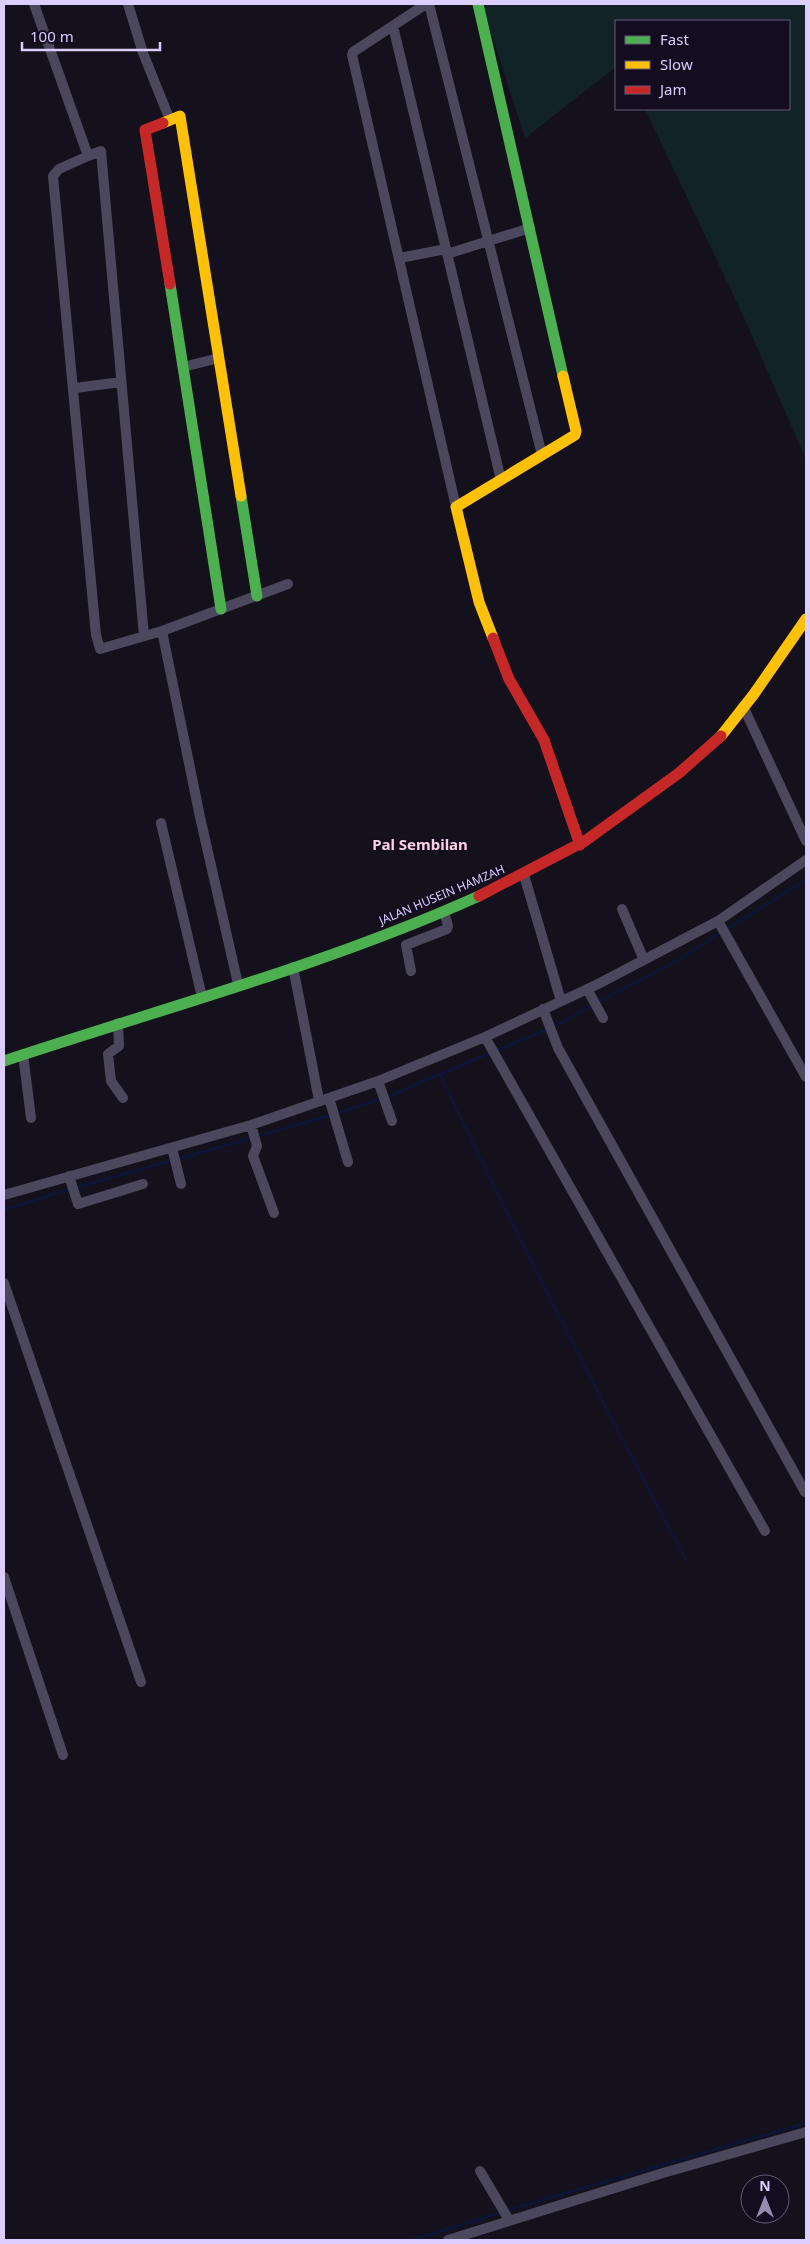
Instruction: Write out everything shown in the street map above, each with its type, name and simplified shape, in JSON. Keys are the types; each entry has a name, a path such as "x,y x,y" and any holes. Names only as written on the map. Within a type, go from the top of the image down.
{"street":[{"path":"34,4 88,156"},
{"path":"128,4 143,52 170,120"},
{"path":"542,455 428,4 353,52 352,55 479,602 509,679 544,740 580,844"},
{"path":"456,507 576,435 478,4"},
{"path":"393,26 501,480"},
{"path":"221,609 145,130 180,116 257,596"},
{"path":"144,636 101,151 59,169 53,176 75,388 96,634 100,649 162,632 288,584"},
{"path":"400,258 447,251 530,228"},
{"path":"183,367 219,358"},
{"path":"75,388 121,382"},
{"name":"JALAN HUSEIN HAMZAH","path":"4,1060 202,997 408,926 524,875 580,844 691,764 720,736 806,619"},
{"path":"162,632 238,984"},
{"path":"743,706 806,840"},
{"path":"161,822 202,997"},
{"path":"4,1195 70,1179 252,1129 326,1100 379,1083 486,1038 544,1011 719,922 806,860"},
{"path":"524,875 561,1001"},
{"path":"622,909 644,960"},
{"path":"411,971 406,945 447,929 444,911"},
{"path":"719,922 806,1077"},
{"path":"292,967 326,1100 336,1121 348,1162"},
{"path":"587,990 603,1018"},
{"path":"544,1011 552,1034 664,1242 805,1492"},
{"path":"118,1023 119,1046 108,1054 111,1082 123,1098"},
{"path":"486,1038 495,1058 765,1531"},
{"path":"23,1054 31,1118"},
{"path":"379,1083 392,1121"},
{"path":"252,1129 257,1146 254,1156 274,1213"},
{"path":"172,1151 182,1184"},
{"path":"70,1179 78,1204 143,1184"},
{"path":"4,1283 141,1682"},
{"path":"4,1577 63,1755"},
{"path":"448,2240 504,2213 806,2132"},
{"path":"480,2171 504,2213"}],"shaded area":[{"path":"482,4 806,4 806,459 741,311 645,110 790,110 790,20 615,20 615,68 525,138"}],"waterway":[{"path":"727,929 806,880"},
{"path":"597,1003 678,960 722,932"},
{"path":"553,1027 592,1006"},
{"path":"495,1051 548,1029"},
{"path":"387,1097 490,1053"},
{"path":"440,1074 560,1319 687,1562"},
{"path":"337,1113 382,1099"},
{"path":"258,1136 332,1115"},
{"path":"178,1159 252,1138"},
{"path":"75,1188 173,1160"},
{"path":"4,1210 70,1189"},
{"path":"508,2210 806,2123"},
{"path":"412,2240 500,2213"}],"traffic: fast":[{"path":"478,4 563,376"},
{"path":"170,284 221,609"},
{"path":"241,496 257,596"},
{"path":"4,1061 303,965 421,921 479,896"}],"traffic: slow":[{"path":"163,123 180,116 241,496"},
{"path":"493,638 479,602 456,507 575,435 576,431 563,376"},
{"path":"721,736 754,694 806,619"}],"traffic: jam":[{"path":"163,123 145,130 170,284"},
{"path":"493,638 509,679 544,740 580,845"},
{"path":"479,896 585,841 679,773 721,736"}],"district":[{"name":"Pal Sembilan","path":"420,845"}]}
